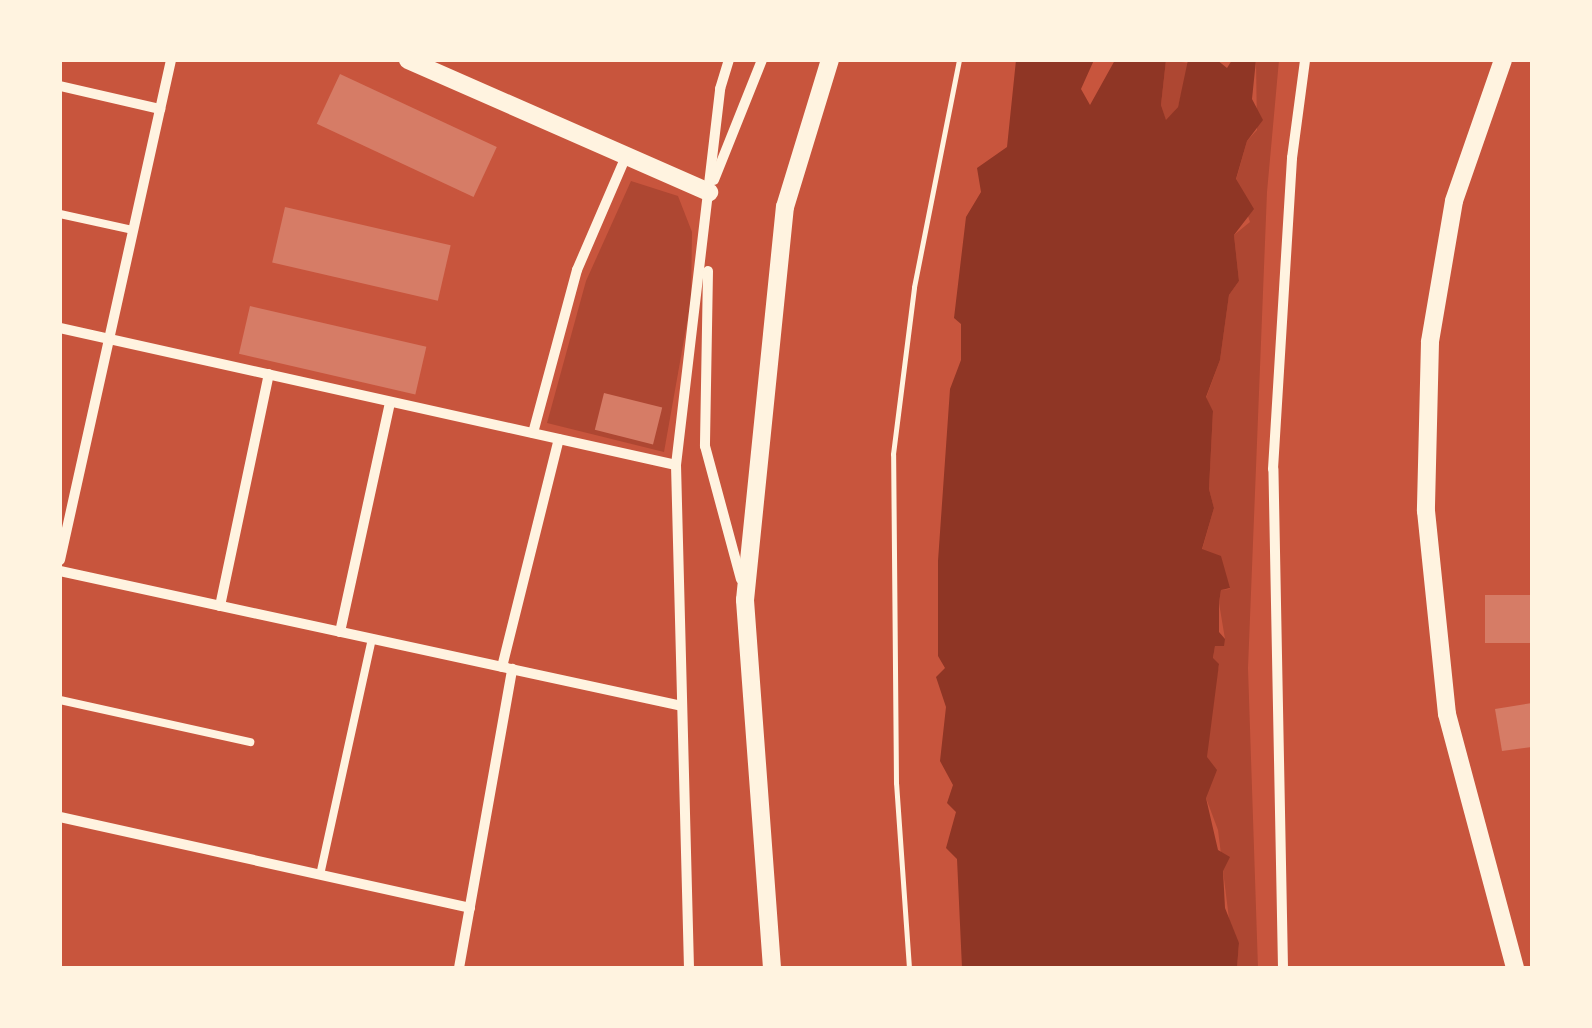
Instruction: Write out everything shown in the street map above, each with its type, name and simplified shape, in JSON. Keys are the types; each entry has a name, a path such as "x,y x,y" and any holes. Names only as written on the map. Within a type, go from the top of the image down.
{"street":[{"path":"60,560 171,60"},
{"path":"408,60 709,192"},
{"path":"689,968 676,465 709,192 730,60"},
{"path":"762,60 709,192 705,446 730,522 745,600 772,968"},
{"path":"745,600 785,207 830,60"},
{"path":"1283,968 1272,469 1292,158 1305,60"},
{"path":"1503,60 1454,202 1430,342 1426,511 1446,714 1515,968"},
{"path":"60,86 160,109"},
{"path":"533,434 577,270 626,156"},
{"path":"60,328 676,465"},
{"path":"220,606 269,374"},
{"path":"340,632 390,402"},
{"path":"459,968 507,668 559,440"},
{"path":"60,571 682,706"},
{"path":"60,817 470,908"}],"lane":[{"path":"60,214 133,230"},
{"path":"320,875 372,639"},
{"path":"60,700 250,742"}],"path":[{"path":"910,968 896,783 893,454 914,287 959,60"}],"shaded area":[{"path":"1016,60 1094,60 1081,89 1090,105 1115,60 1166,60 1161,105 1166,120 1178,107 1188,60 1217,60 1227,68 1232,60 1256,60 1252,99 1263,120 1247,141 1236,179 1254,209 1234,235 1239,281 1229,295 1220,360 1206,397 1213,411 1209,489 1214,508 1202,549 1221,556 1230,588 1221,590 1219,603 1219,632 1225,639 1224,646 1215,646 1213,658 1219,664 1207,757 1217,770 1206,798 1218,850 1230,857 1223,871 1225,908 1239,943 1237,968 962,968 957,859 946,848 956,812 947,803 953,785 940,761 946,707 936,677 945,668 938,656 938,561 950,389 961,360 961,324 954,318 966,217 981,192 977,168 1007,147"},
{"path":"1166,60 1189,63 1178,107 1166,121 1161,105"},
{"path":"1256,60 1279,60 1267,192 1248,668 1258,968 1237,968 1239,943 1231,935 1218,830 1206,798 1208,720 1219,665 1213,659 1215,645 1225,639 1219,603 1221,590 1230,589 1202,550 1214,508 1209,489 1213,411 1206,398 1220,360 1229,295 1239,281 1234,235 1250,222 1236,180 1247,141 1257,130"},
{"path":"631,181 678,196 692,232 691,300 664,452 547,423 586,281"}],"building":[{"path":"340,74 497,147 474,197 317,124"},
{"path":"285,207 451,245 438,301 272,263"},
{"path":"250,306 426,347 415,394 239,354"},
{"path":"604,393 662,408 653,444 595,430"},
{"path":"1485,595 1532,595 1532,643 1485,643"},
{"path":"1532,703 1532,747 1502,751 1495,709"}]}
